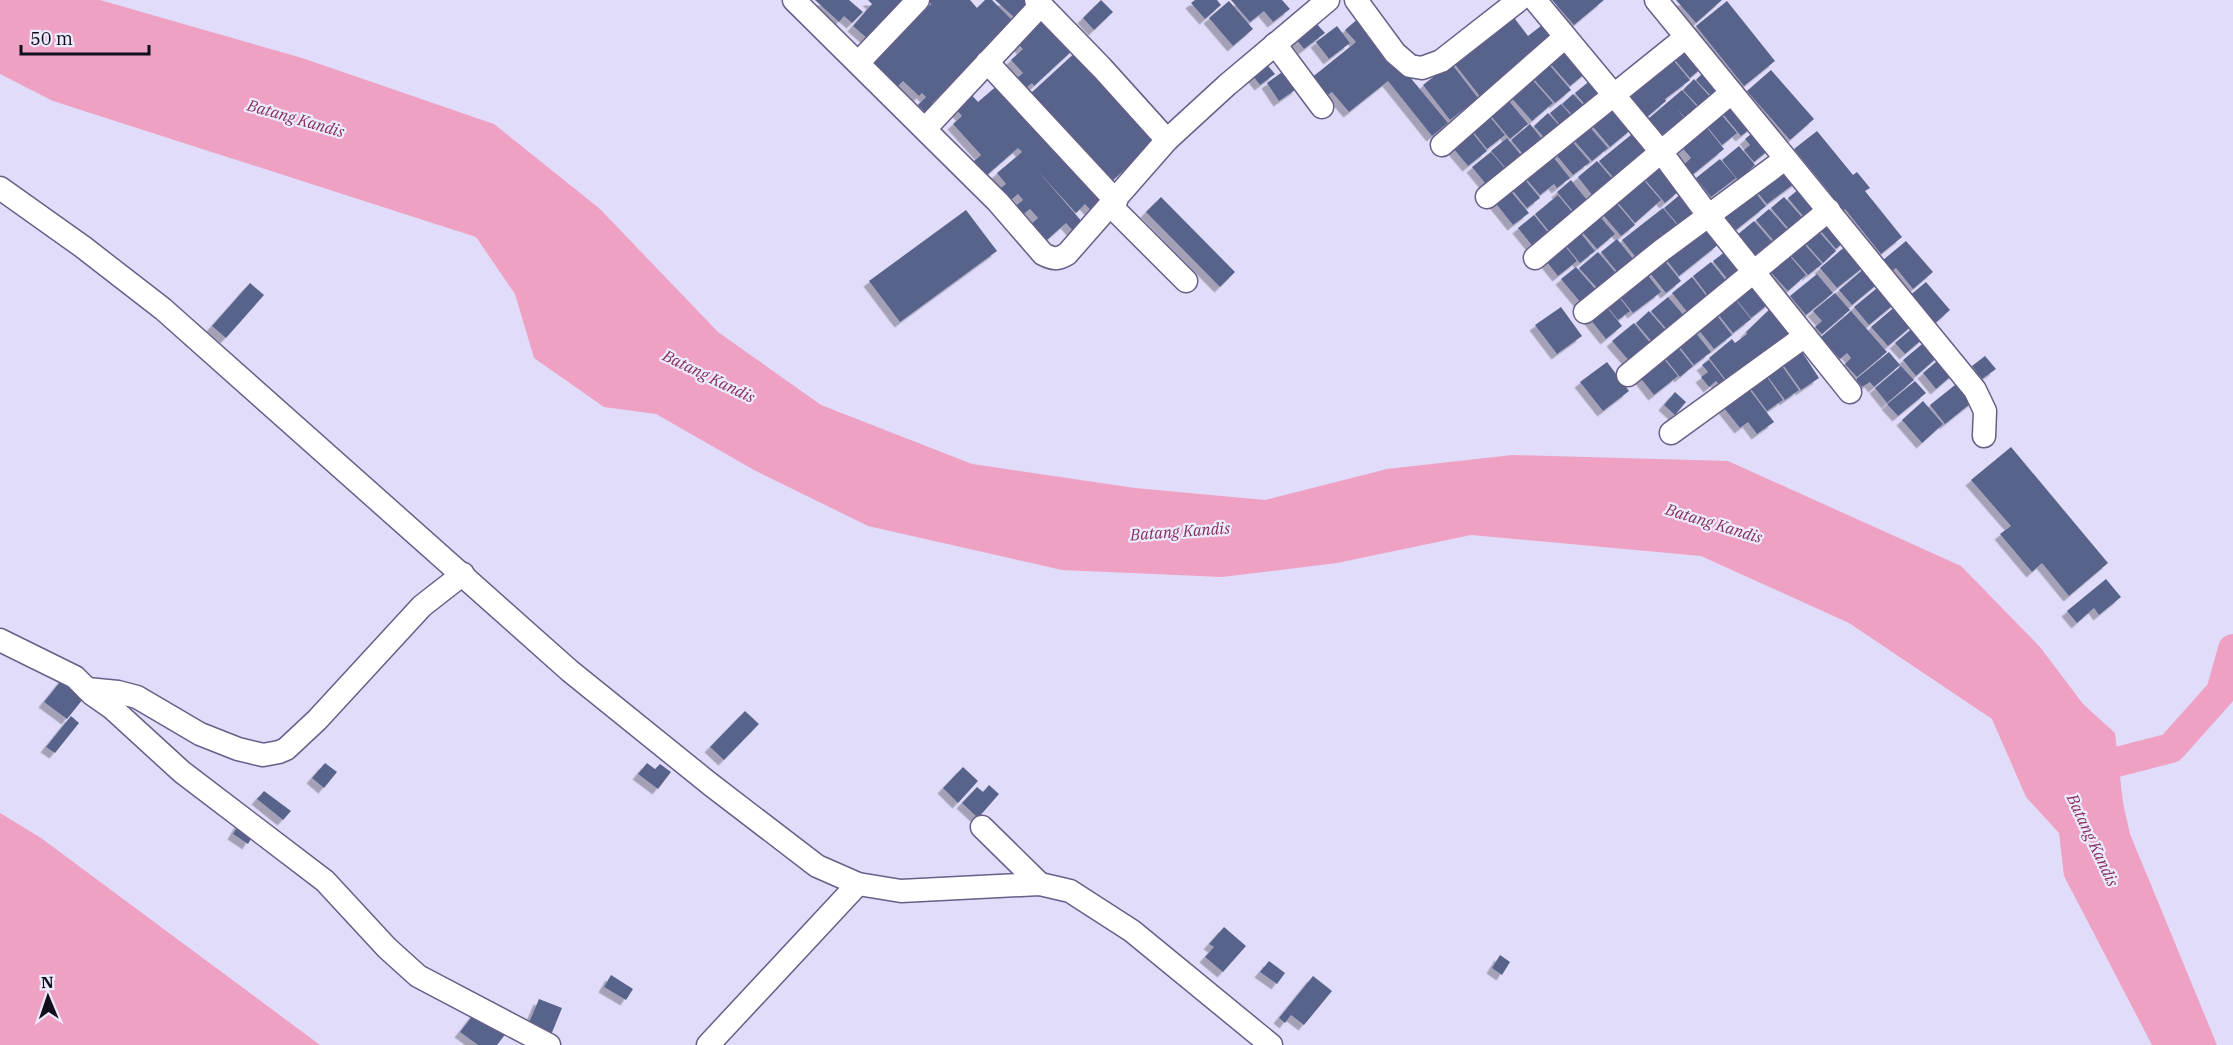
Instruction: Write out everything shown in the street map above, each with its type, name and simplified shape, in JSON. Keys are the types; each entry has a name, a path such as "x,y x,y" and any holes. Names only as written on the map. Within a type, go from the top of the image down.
{"street":[{"path":"795,0 998,202 1043,254 1059,259 1113,203 1167,140 1328,0"},
{"path":"858,63 918,0"},
{"path":"1356,0 1395,53 1410,66 1422,68 1441,61 1519,0"},
{"path":"1535,0 1662,153 1708,215 1850,392"},
{"path":"1656,0 1975,390 1985,411 1984,436"},
{"path":"925,129 1038,2 1167,140"},
{"path":"1442,145 1565,37"},
{"path":"1487,197 1686,37"},
{"path":"1275,44 1322,107"},
{"path":"987,62 1186,281"},
{"path":"1535,258 1731,93"},
{"path":"1585,312 1708,215 1785,159"},
{"path":"0,188 83,247 163,309 570,671 788,846 817,866 858,884 901,891 1040,884 1070,891 1132,931 1271,1045"},
{"path":"1628,375 1829,210"},
{"path":"1671,433 1805,336"},
{"path":"87,689 118,692 136,697 200,734 238,749 263,755 279,752 286,749 316,720 422,606 463,574"},
{"path":"0,640 75,677 182,772 325,881 387,948 418,976 549,1045"},
{"path":"982,827 1040,884"},
{"path":"708,1045 858,884"}],"water":[{"name":"Batang Kandis","path":"0,0 100,0 302,58 494,124 600,209 718,332 821,405 972,464 1135,488 1265,500 1387,469 1512,455 1728,461 1961,566 2040,647 2083,704 2115,733 2123,803 2130,834 2217,1045 2152,1045 2064,876 2059,833 2026,797 1992,719 1849,623 1701,556 1471,535 1337,563 1222,577 1062,570 868,526 754,470 656,414 604,407 534,358 515,294 476,237 53,101 0,74"},
{"path":"0,813 41,838 320,1045 0,1045"}],"building":[{"path":"815,0 849,0 863,12 852,23 844,16 839,22"},
{"path":"868,0 903,0 869,40 853,26 872,4"},
{"path":"927,0 970,0 977,8 985,0 992,0 1014,22 932,103 937,108 929,116 918,105 926,97 922,93 919,96 903,81 898,86 869,57 918,8 922,13 931,4"},
{"path":"995,0 1031,0 1016,19"},
{"path":"1101,0 1113,12 1094,30 1083,18"},
{"path":"1195,0 1217,0 1221,5 1205,19 1191,3"},
{"path":"1231,0 1282,0 1290,9 1273,22 1264,11 1250,22"},
{"path":"1552,0 1604,0 1574,25"},
{"path":"1676,0 1722,0 1696,23"},
{"path":"1229,1 1253,29 1233,46 1209,18"},
{"path":"1727,1 1775,61 1744,86 1696,26"},
{"path":"1043,13 1075,48 1034,86 1032,83 1026,88 1017,78 1023,73 1011,60 1023,49 1014,40"},
{"path":"1512,15 1528,36 1546,22 1559,38 1482,99 1453,62"},
{"path":"1360,17 1448,123 1432,136 1388,81 1349,112 1332,92 1325,97 1310,79 1356,42 1345,30"},
{"path":"1316,23 1325,33 1304,49 1296,39"},
{"path":"1337,26 1350,43 1329,59 1316,42"},
{"path":"1684,40 1705,65 1690,78 1669,53"},
{"path":"1564,46 1587,72 1570,86 1547,60"},
{"path":"1078,50 1159,139 1111,182 1030,94"},
{"path":"1668,54 1690,80 1665,99 1666,101 1647,117 1625,90"},
{"path":"1264,61 1275,74 1260,85 1250,72"},
{"path":"1546,61 1571,90 1555,103 1530,75"},
{"path":"1451,63 1478,98 1450,120 1423,85"},
{"path":"1707,69 1727,90 1715,100 1696,80"},
{"path":"1285,70 1298,88 1279,101 1267,83"},
{"path":"1771,70 1814,119 1790,140 1747,91"},
{"path":"1529,76 1553,103 1532,121 1508,94"},
{"path":"1592,79 1605,94 1589,109 1575,93"},
{"path":"1694,79 1713,100 1702,110 1683,90"},
{"path":"999,84 1110,198 1093,213 1085,204 1076,213 1037,170 1084,224 1074,232 1066,223 1047,240 1032,223 1038,218 1030,209 1021,216 1014,207 1023,200 1018,194 1010,201 999,189 1006,184 997,173 1022,152 1018,148 987,175 974,161 981,155 953,124 962,116 953,106 969,92 978,102"},
{"path":"1682,90 1701,111 1689,122 1677,109 1690,125 1676,137 1669,129 1662,135 1648,119"},
{"path":"1573,94 1588,110 1577,120 1562,104"},
{"path":"1504,95 1528,124 1510,139 1486,110"},
{"path":"1736,102 1755,125 1741,136 1722,113"},
{"path":"1612,103 1633,128 1610,147 1589,122"},
{"path":"1561,104 1576,121 1565,131 1550,113"},
{"path":"1485,111 1505,135 1487,149 1468,125"},
{"path":"1719,112 1737,133 1722,145 1704,123"},
{"path":"1548,113 1565,132 1550,144 1534,126"},
{"path":"1530,124 1545,143 1527,159 1511,140"},
{"path":"1587,124 1608,148 1592,161 1571,137"},
{"path":"1704,124 1724,149 1691,176 1682,166 1691,158 1679,144"},
{"path":"1467,126 1487,151 1468,166 1448,142"},
{"path":"1637,130 1655,152 1618,183 1599,161"},
{"path":"1756,130 1771,148 1754,162 1744,150 1750,145 1745,139"},
{"path":"1817,131 1853,175 1857,172 1870,188 1865,191 1902,237 1881,254 1845,209 1839,214 1825,196 1830,193 1794,149"},
{"path":"1507,138 1525,160 1510,173 1491,151"},
{"path":"1569,138 1590,162 1573,175 1553,151"},
{"path":"1739,146 1755,165 1738,180 1722,160"},
{"path":"1491,152 1509,173 1490,189 1472,167"},
{"path":"1550,153 1570,178 1557,188 1554,184 1540,195 1523,175"},
{"path":"1720,159 1736,178 1711,197 1696,178"},
{"path":"1597,161 1616,183 1596,200 1578,177"},
{"path":"1782,162 1798,181 1767,204 1752,186"},
{"path":"1655,164 1679,191 1665,203 1641,175"},
{"path":"1522,176 1540,198 1527,208 1509,186"},
{"path":"1640,176 1661,200 1635,223 1614,198"},
{"path":"1571,180 1591,205 1577,216 1557,192"},
{"path":"1804,185 1824,208 1808,222 1788,198"},
{"path":"1751,187 1766,206 1736,230 1724,216"},
{"path":"1508,188 1529,213 1513,225 1493,200"},
{"path":"1682,193 1697,211 1679,226 1664,208"},
{"path":"1558,195 1577,218 1552,235 1535,214"},
{"path":"1161,197 1235,272 1220,287 1146,212"},
{"path":"1784,197 1807,223 1793,234 1771,208"},
{"path":"1613,199 1635,225 1621,236 1599,210"},
{"path":"1663,208 1678,226 1664,237 1658,231 1664,238 1638,260 1622,240"},
{"path":"1769,209 1792,235 1779,247 1756,220"},
{"path":"966,210 997,251 900,322 869,281"},
{"path":"1596,212 1615,234 1597,249 1578,227"},
{"path":"1827,213 1848,238 1836,249 1815,224"},
{"path":"1534,215 1550,235 1534,248 1518,228"},
{"path":"1754,221 1776,246 1759,261 1737,235"},
{"path":"1702,224 1719,244 1679,276 1662,254"},
{"path":"1813,225 1836,251 1823,263 1800,237"},
{"path":"1578,230 1595,251 1580,263 1563,242"},
{"path":"1798,237 1822,264 1808,275 1785,249"},
{"path":"1617,239 1634,260 1618,273 1601,252"},
{"path":"1561,241 1577,261 1558,276 1542,256"},
{"path":"1906,241 1933,272 1913,289 1896,268 1886,276 1877,265"},
{"path":"1848,244 1866,265 1837,288 1820,268"},
{"path":"1730,248 1745,268 1729,281 1713,261"},
{"path":"1784,249 1806,275 1788,291 1765,266"},
{"path":"1598,252 1615,272 1597,288 1579,268"},
{"path":"1660,255 1681,281 1666,293 1645,267"},
{"path":"1711,262 1728,283 1709,297 1693,276"},
{"path":"1867,266 1881,281 1852,305 1839,290"},
{"path":"1576,267 1596,290 1581,303 1561,279"},
{"path":"1643,269 1661,292 1633,313 1615,291"},
{"path":"1817,274 1833,293 1806,315 1790,296"},
{"path":"1692,277 1708,298 1688,313 1672,293"},
{"path":"1751,278 1771,302 1751,318 1732,294"},
{"path":"1926,282 1950,310 1932,326 1908,297"},
{"path":"250,283 264,295 226,338 212,326"},
{"path":"1883,283 1898,301 1869,325 1854,307"},
{"path":"1614,291 1630,311 1618,320 1602,300"},
{"path":"1835,293 1850,310 1822,334 1815,327 1822,321 1813,311"},
{"path":"1731,294 1751,319 1733,333 1713,308"},
{"path":"1668,297 1686,318 1669,332 1651,311"},
{"path":"1602,301 1622,326 1606,339 1586,314"},
{"path":"1897,305 1914,324 1888,346 1871,327"},
{"path":"1773,306 1793,331 1726,380 1709,358 1732,339 1735,343 1747,334 1746,332"},
{"path":"1561,307 1582,336 1557,354 1535,325"},
{"path":"1712,309 1732,335 1714,349 1694,324"},
{"path":"1649,311 1667,332 1653,343 1636,323"},
{"path":"1851,311 1887,352 1857,377 1845,364 1851,358 1847,353 1840,359 1821,337"},
{"path":"1634,323 1652,345 1631,363 1612,341"},
{"path":"1915,326 1925,337 1905,354 1895,343"},
{"path":"1691,327 1711,352 1694,365 1674,340"},
{"path":"1927,340 1940,355 1916,376 1903,360"},
{"path":"1673,341 1693,366 1680,377 1660,352"},
{"path":"1800,349 1819,378 1801,390 1781,362"},
{"path":"1889,352 1900,365 1874,387 1870,382 1862,387 1856,379"},
{"path":"1659,353 1678,376 1654,395 1635,371"},
{"path":"1943,356 1956,372 1936,389 1923,373"},
{"path":"1985,356 1996,369 1982,379 1972,366"},
{"path":"1709,360 1724,379 1718,384 1716,381 1709,387 1701,377 1708,372 1702,365"},
{"path":"1607,362 1629,391 1603,411 1580,382"},
{"path":"1780,363 1799,390 1785,400 1765,373"},
{"path":"1901,366 1914,380 1887,403 1875,388"},
{"path":"1765,374 1783,400 1767,411 1748,385"},
{"path":"1915,381 1926,393 1898,416 1887,404"},
{"path":"1960,381 1975,400 1945,424 1930,405"},
{"path":"1749,389 1774,422 1757,434 1748,422 1740,428 1724,408"},
{"path":"1675,392 1686,402 1675,415 1664,405"},
{"path":"1923,401 1943,424 1922,443 1902,420"},
{"path":"2011,447 2108,563 2069,596 2042,563 2032,572 2000,534 2011,526 1971,480"},
{"path":"2106,579 2121,597 2099,615 2094,608 2077,623 2067,611"},
{"path":"64,677 87,694 67,719 44,702"},
{"path":"745,711 759,724 724,760 710,747"},
{"path":"71,716 79,723 55,753 46,747"},
{"path":"325,763 337,772 324,788 312,778"},
{"path":"647,763 655,769 660,764 671,772 658,789 638,774"},
{"path":"963,767 978,781 958,803 943,788"},
{"path":"989,785 999,794 978,818 962,803 977,787 983,792"},
{"path":"264,791 291,811 283,820 257,799"},
{"path":"240,822 255,832 248,844 233,834"},
{"path":"1224,927 1246,946 1223,972 1205,957 1214,947 1209,944"},
{"path":"1500,955 1510,962 1502,975 1492,968"},
{"path":"1269,961 1285,973 1277,984 1260,972"},
{"path":"611,975 633,989 626,1000 604,987"},
{"path":"1313,976 1332,991 1304,1025 1291,1015 1285,1023 1279,1018"},
{"path":"539,999 562,1008 551,1035 528,1025"},
{"path":"477,1010 507,1032 497,1045 478,1045 460,1032"}],"waterway":[{"path":"2078,772 2171,748 2221,692 2233,649"}]}
